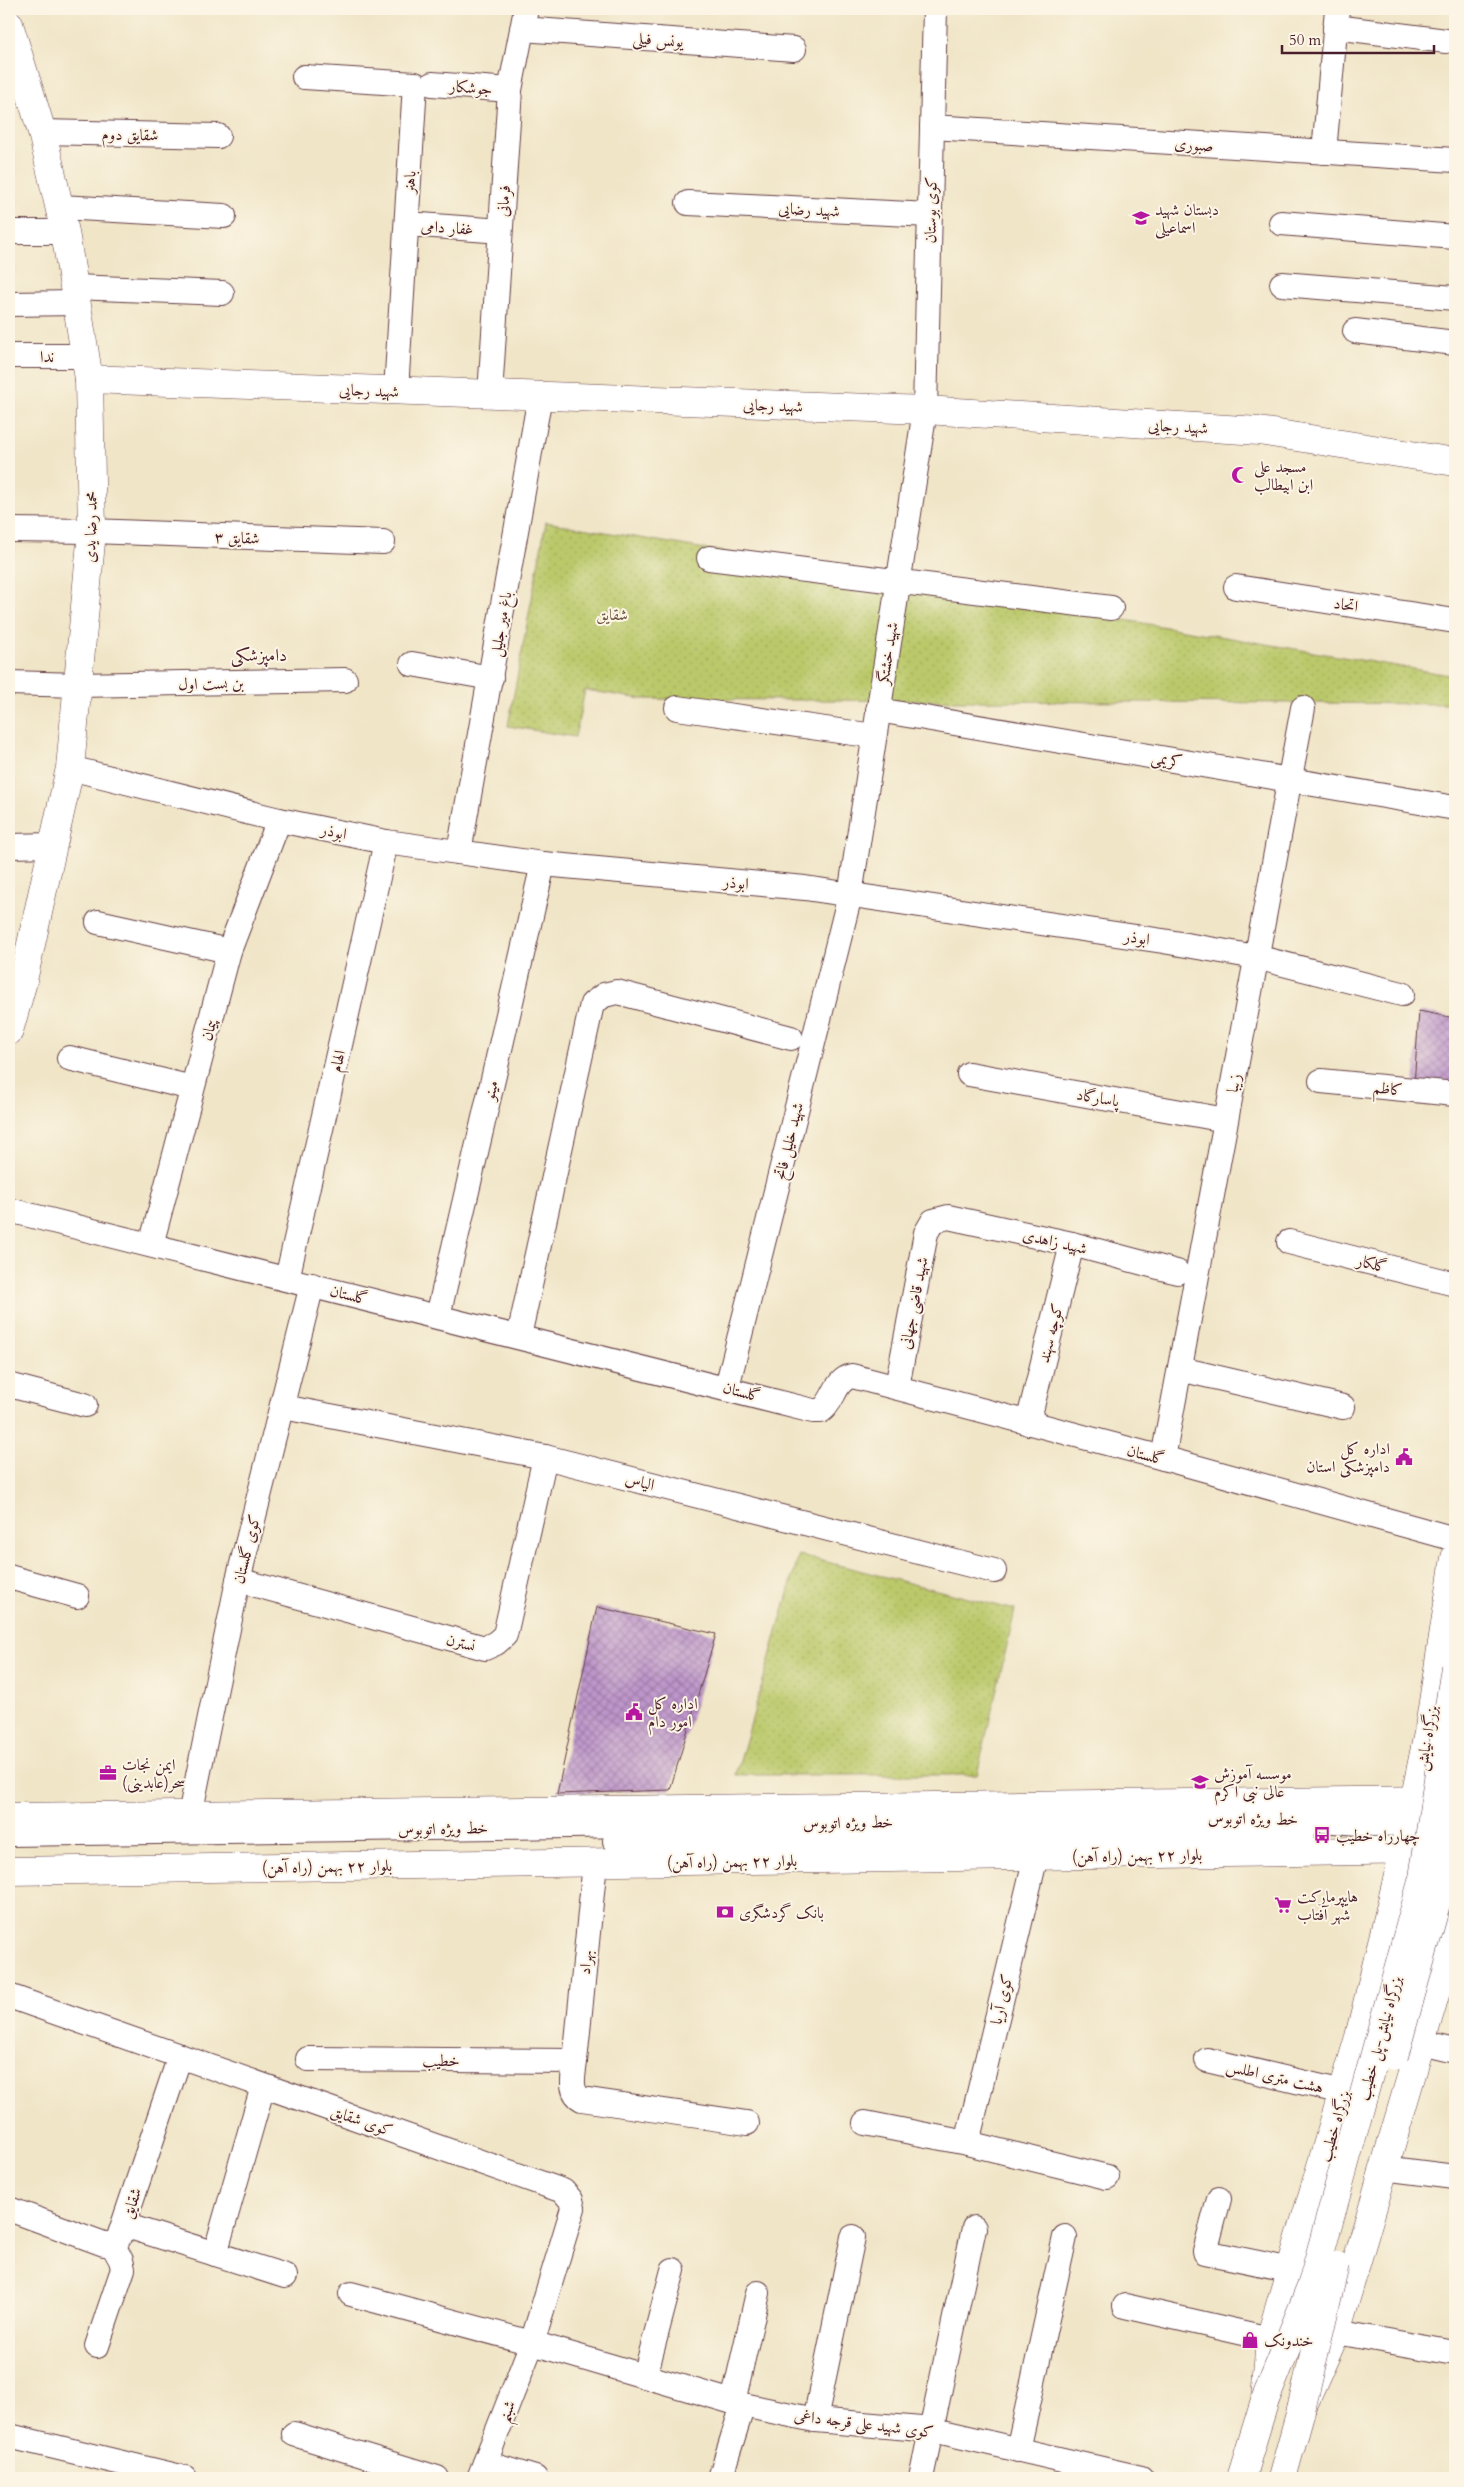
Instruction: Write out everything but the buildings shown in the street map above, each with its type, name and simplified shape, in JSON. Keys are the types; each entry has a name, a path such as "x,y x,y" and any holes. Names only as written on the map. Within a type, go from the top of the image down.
{"main road":[{"name":"محمد رضا یدی","path":"9,24 16,74 42,132 63,219 87,367 92,531 70,768 53,845 15,985 9,1031"},
{"name":"شهید رجایی","path":"87,367 396,391 925,410 1259,431 1455,462"},
{"name":"بزرگراه نیایش","path":"1404,1850 1449,1642 1455,1558"},
{"name":"بزرگراه نیایش-پل خطیب","path":"1265,2400 1311,2287 1423,1878 1455,1667"},
{"path":"9,1817 1413,1812 1455,1799"},
{"name":"بزرگراه نیایش-پل خطیب","path":"1301,2410 1328,2292 1442,1883 1455,1799"},
{"name":"بزرگراه خطیب","path":"1265,2400 1270,2339 1292,2270 1359,2037 1404,1850"},
{"name":"بلوار ۲۲ بهمن (راه آهن)","path":"9,1870 1455,1850"},
{"path":"1282,2478 1301,2410 1336,2332 1455,1927"},
{"path":"1373,1981 1377,1992 1384,2000 1393,2006 1403,2009 1419,2006 1435,1996"},
{"path":"1359,2037 1370,2022 1385,2014 1403,2018 1417,2034 1420,2049"},
{"path":"1241,2478 1265,2400"},
{"path":"1296,2478 1301,2410"}],"street":[{"name":"کوی بوستان","path":"925,410 935,9"},
{"path":"1324,152 1336,18 1446,41"},
{"name":"یونس فیلی","path":"524,19 794,49"},
{"name":"فرمانی","path":"490,394 510,90 524,19"},
{"name":"باهنر","path":"304,77 415,84 396,391"},
{"name":"جوشکار","path":"432,84 510,90"},
{"name":"صبوری","path":"932,127 1455,160"},
{"name":"شقایق دوم","path":"42,132 218,136"},
{"name":"شهید رضایی","path":"688,203 930,215"},
{"path":"9,232 63,219 224,216"},
{"path":"1281,223 1455,237"},
{"name":"غفار دامی","path":"407,224 488,230"},
{"path":"1282,284 1455,298"},
{"path":"9,304 75,295 222,293"},
{"path":"1354,331 1455,343"},
{"name":"ندا","path":"9,356 87,367"},
{"name":"باغ میر جلیل","path":"460,852 540,396"},
{"name":"شهید خشتگر","path":"850,895 925,410"},
{"name":"شقایق ۳","path":"9,530 92,531 383,542"},
{"path":"710,558 1111,608"},
{"name":"اتحاد","path":"1236,587 1455,621"},
{"path":"412,664 491,678"},
{"name":"بن بست اول","path":"9,683 78,685 345,680"},
{"path":"677,708 874,736"},
{"name":"زیبا","path":"1163,1458 1303,708"},
{"name":"کریمی","path":"878,710 1455,808"},
{"name":"ابوذر","path":"70,768 279,820 386,842 543,864 805,888 1163,941 1256,957 1402,994"},
{"name":"پیمان","path":"151,1245 229,951 279,820"},
{"name":"الهام","path":"287,1279 386,842"},
{"path":"9,846 53,845"},
{"name":"مینو","path":"438,1316 543,864"},
{"name":"شهید خلیل فاتح","path":"727,1387 850,895"},
{"path":"98,922 229,951"},
{"path":"520,1336 592,1004 604,995 617,992 791,1038"},
{"path":"69,1058 192,1088"},
{"name":"پاسارگاد","path":"969,1074 1226,1120"},
{"name":"کاظم","path":"1322,1081 1455,1094"},
{"name":"گلستان","path":"9,1210 821,1411 827,1407 844,1378 852,1376 1163,1458 1455,1539"},
{"name":"شهید زاهدی","path":"933,1221 948,1217 1072,1244 1177,1272"},
{"name":"شهید قاضی جهانی","path":"896,1387 926,1233 933,1221"},
{"name":"گلکار","path":"1289,1242 1455,1284"},
{"name":"کوچه سهند","path":"1028,1422 1072,1244"},
{"name":"کوی گلستان","path":"190,1815 238,1580 312,1285"},
{"path":"1180,1369 1343,1408"},
{"path":"9,1385 84,1405"},
{"name":"الیاس","path":"282,1407 545,1456 994,1571"},
{"name":"نسترن","path":"238,1580 485,1648 496,1643 505,1635 545,1456"},
{"path":"9,1577 77,1596"},
{"path":"1373,1824 1413,1812 1455,1823"},
{"name":"خط ویژه اتوبوس","path":"9,1834 1268,1816 1373,1824"},
{"name":"خط ویژه اتوبوس","path":"9,1850 534,1841 976,1840 1266,1834 1373,1824"},
{"name":"کوی آریا","path":"967,2143 1036,1856"},
{"name":"بهراد","path":"594,1863 573,2090 582,2099 746,2123"},
{"name":"کوی شقایق","path":"9,1996 563,2191 571,2200 573,2208 532,2343"},
{"path":"1420,2049 1455,2051"},
{"name":"شقایق","path":"118,2234 180,2056"},
{"name":"خطیب","path":"308,2060 575,2061"},
{"name":"هشت متری اطلس","path":"1207,2060 1343,2092"},
{"path":"215,2254 263,2086"},
{"path":"865,2123 967,2143 1107,2177"},
{"path":"1383,2168 1455,2177"},
{"path":"1219,2200 1204,2252 1292,2270"},
{"path":"9,2209 104,2244 118,2234 215,2254 284,2276"},
{"path":"921,2478 933,2430 974,2228"},
{"path":"98,2346 122,2269 118,2234"},
{"path":"815,2420 853,2237"},
{"path":"1018,2450 1065,2237"},
{"path":"646,2376 673,2270"},
{"path":"720,2478 738,2403 758,2293"},
{"name":"کوی شهید علی قرجه داغی","path":"351,2294 532,2343 738,2403 815,2420 933,2430 1140,2478"},
{"path":"1125,2306 1270,2339"},
{"path":"1336,2332 1455,2353"},
{"name":"شبنم","path":"482,2471 532,2343"},
{"path":"294,2434 436,2478"},
{"path":"9,2436 185,2478"},
{"path":"482,2471 535,2478"}],"green space":[{"name":"شقایق","path":"546,522 1455,676 1455,704 641,699 585,690 575,737 508,726"},
{"path":"799,1555 1015,1610 977,1775 736,1775"}],"place":[{"name":"دبستان شهید اسماعیلی","path":"1141,218"},
{"name":"مسجد علی ابن ابیطالب","path":"1240,475"},
{"name":"اداره کل دامپزشکی استان","path":"1404,1457"},
{"name":"اداره کل امور دام","path":"634,1712"},
{"name":"ایمن نجات سحر(عابدینی)","path":"108,1773"},
{"name":"موسسه آموزش عالی نبی اکرم","path":"1200,1782"},
{"name":"چهارراه خطیب","path":"1322,1835"},
{"name":"هایپرمارکت شهر آفتاب","path":"1283,1905"},
{"name":"بانک گردشگری","path":"725,1912"},
{"name":"خندونک","path":"1250,2340"}],"district":[{"name":"دامپزشکی","path":"259,655"}]}
